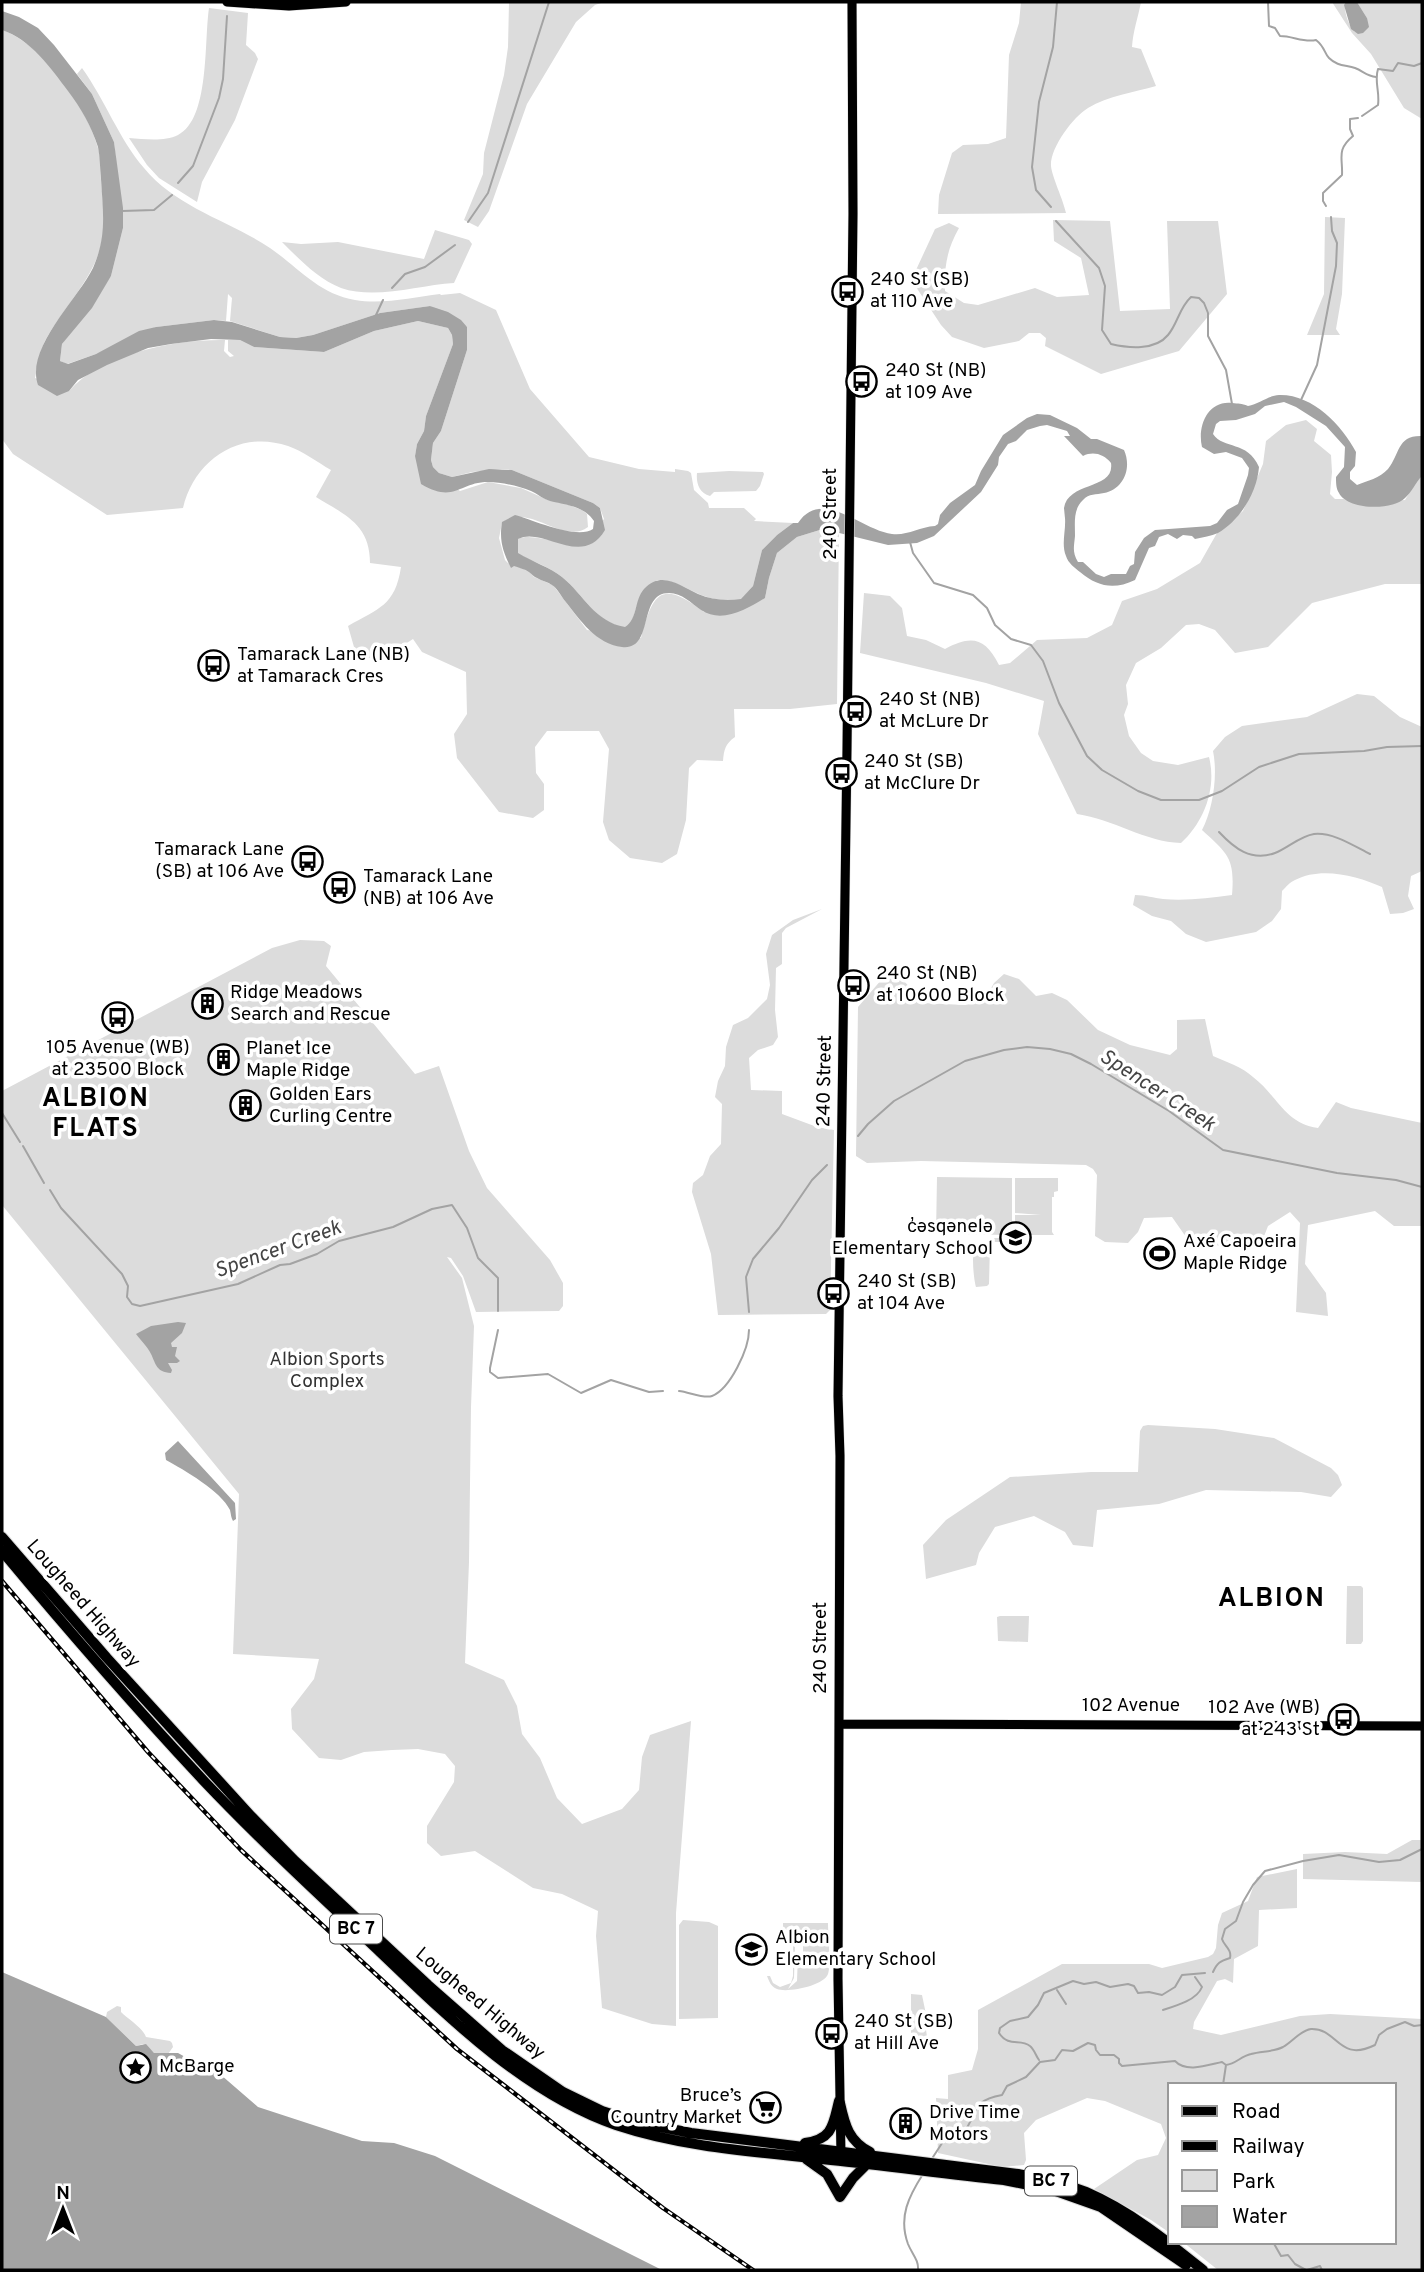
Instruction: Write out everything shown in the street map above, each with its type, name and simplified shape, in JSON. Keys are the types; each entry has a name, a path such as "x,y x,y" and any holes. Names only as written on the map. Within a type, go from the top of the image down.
{"highway":[{"name":"Lougheed Highway","path":"2,1537 107,1658 295,1861 502,2050 563,2092 602,2111 636,2122 691,2133 792,2145 867,2164 1004,2180 1053,2190 1101,2207 1194,2270"},
{"name":"Lougheed Highway","path":"2,1550 194,1769 282,1859 414,1984 528,2081 575,2108 618,2126 700,2144 804,2157 876,2155 1018,2174 1064,2185 1088,2193 1146,2225 1168,2242"},
{"path":"792,2145 824,2138 833,2126 839,2101"},
{"path":"839,2101 846,2128 853,2141 876,2155"},
{"path":"804,2157 827,2174 840,2197 867,2164"},
{"name":"Lougheed Highway","path":"1170,2244 1203,2270"}],"main road":[{"path":"227,2 289,6 346,2"},
{"name":"240 Street","path":"841,2156 838,1336 853,214 852,2"},
{"name":"102 Avenue","path":"839,1724 1422,1726"}],"green space":[{"path":"509,2 604,2 595,5 576,22 527,104 489,211 478,227 464,220 483,174 484,153 504,75"},
{"path":"1021,2 1141,2 1132,47 1141,49 1156,86 1096,104 1082,112 1069,126 1054,151 1051,166 1066,213 938,214 939,195 952,153 963,145 988,144 1006,138 1009,55 1019,23"},
{"path":"1332,2 1346,2 1347,17 1355,32 1367,18 1357,2 1422,2 1422,119 1404,108 1371,54 1352,33"},
{"path":"209,8 248,13 246,45 258,59 235,120 202,182 197,202 159,178 129,138 154,140 178,135 196,113 204,78"},
{"path":"2,30 32,48 61,79 93,132 100,160 104,218 101,246 87,278 45,341 35,378 69,391 100,367 120,358 185,342 225,340 224,351 230,357 234,356 228,351 228,340 240,340 254,347 324,352 374,331 418,321 448,328 453,344 426,416 415,456 460,491 488,482 521,488 587,514 588,527 578,531 556,528 522,517 502,523 499,538 508,563 553,585 587,630 641,638 650,610 661,595 678,596 704,612 765,598 777,553 797,537 823,529 839,531 837,704 790,709 734,709 735,737 726,748 723,761 697,760 689,768 686,820 677,854 662,863 630,858 609,840 603,822 609,749 599,731 547,731 535,747 536,773 544,784 544,810 533,818 499,812 457,758 454,734 467,714 466,672 422,652 413,639 379,661 356,654 348,626 377,610 390,598 401,567 370,563 366,539 361,530 346,516 316,497 331,470 288,446 252,442 221,453 208,463 197,476 183,508 107,515 13,454 2,439"},
{"path":"82,68 135,157 157,182 187,204 254,238 320,286 342,297 376,302 460,293 496,310 530,389 589,457 639,469 688,471 691,473 694,490 708,503 709,508 744,508 756,519 754,521 793,523 762,550 753,586 741,600 725,600 706,597 675,583 657,580 639,599 631,624 625,628 598,614 557,573 518,554 518,539 524,537 582,546 604,519 600,508 593,503 512,470 472,472 452,477 439,473 433,467 433,443 441,431 467,350 467,327 430,306 380,313 296,338 280,337 230,321 232,298 228,294 226,321 156,327 96,354 67,364 60,361 62,344 111,276 123,228 114,142 92,94 77,74"},
{"path":"1325,217 1345,218 1342,294 1336,329 1340,335 1307,335 1324,294"},
{"path":"1053,220 1110,221 1120,311 1170,309 1167,221 1218,221 1227,294 1179,351 1101,374 1045,346 1046,338 1040,333 1029,333 1019,341 984,348 952,337 916,287 916,270 935,229 949,223 959,228 947,258 945,291 964,303 978,305 1035,288 1057,297 1089,295 1081,258 1054,241"},
{"path":"435,230 469,240 472,244 454,283 383,292 368,293 341,288 309,268 282,242 338,242 424,259"},
{"path":"1306,420 1317,429 1314,441 1331,455 1330,494 1335,499 1356,504 1405,500 1422,476 1422,584 1385,584 1312,603 1268,647 1235,653 1215,630 1199,624 1186,625 1161,648 1136,663 1126,685 1128,704 1124,715 1129,736 1141,753 1153,761 1178,765 1209,757 1211,781 1207,804 1196,825 1181,843 1155,839 1103,820 1077,814 1038,734 1044,701 986,683 860,653 864,593 890,596 902,608 907,636 926,640 945,649 962,642 976,641 988,649 999,665 1010,663 1037,640 1087,638 1112,625 1122,601 1157,589 1200,563 1217,533 1243,511 1263,464 1266,441 1286,425"},
{"path":"729,471 764,474 756,491 714,492 710,496 703,493 699,487 697,473"},
{"path":"1357,694 1374,696 1400,717 1422,727 1422,871 1411,876 1408,896 1414,909 1390,914 1382,887 1351,876 1316,874 1305,876 1288,885 1282,891 1281,909 1272,921 1256,932 1206,942 1186,934 1171,921 1152,916 1133,905 1135,895 1180,900 1232,895 1232,873 1228,858 1202,830 1214,792 1213,751 1225,737 1242,726 1307,717"},
{"path":"822,909 786,928 782,933 782,964 776,968 775,1010 778,1037 773,1045 758,1050 749,1058 751,1090 782,1091 782,1114 817,1127 834,1130 830,1310 826,1314 718,1315 711,1254 692,1192 693,1183 703,1175 710,1156 721,1144 722,1104 715,1097 725,1066 726,1047 733,1025 748,1018 767,999 770,985 766,954 772,935 793,920"},
{"name":"Albion Sports Complex","path":"300,940 324,941 331,946 326,966 415,1074 439,1066 469,1151 487,1188 550,1260 563,1283 563,1306 559,1311 476,1312 463,1276 451,1258 447,1257 462,1278 474,1326 465,1663 504,1680 517,1706 522,1734 540,1758 557,1798 582,1824 622,1809 639,1790 642,1757 650,1735 691,1721 676,1913 676,2026 652,2024 602,2008 596,1936 598,1911 562,1894 533,1888 475,1851 441,1856 427,1843 427,1826 454,1782 455,1766 445,1754 418,1749 364,1752 341,1760 319,1758 292,1729 291,1709 314,1679 319,1659 233,1654 239,1494 2,1205 2,1091 272,948"},
{"path":"888,972 899,975 923,1003 965,1005 983,1002 994,983 1004,974 1019,979 1036,996 1052,993 1067,1000 1098,1030 1130,1045 1170,1055 1177,1049 1177,1020 1205,1019 1213,1056 1249,1073 1297,1121 1318,1128 1336,1102 1351,1108 1422,1123 1422,1226 1394,1226 1375,1211 1308,1225 1305,1264 1326,1293 1328,1316 1296,1312 1300,1223 1290,1212 1268,1226 1261,1244 1246,1250 1196,1242 1186,1237 1172,1217 1144,1218 1138,1232 1128,1243 1105,1242 1095,1236 1097,1175 1086,1165 921,1161 867,1163 856,1156 858,1007"},
{"path":"937,1177 1012,1178 1012,1235 936,1234"},
{"path":"1015,1178 1058,1178 1058,1191 1054,1192 1052,1197 1054,1235 1029,1235 1024,1242 992,1242 992,1238 1015,1238 1015,1215 1041,1215 1015,1213"},
{"path":"981,1245 990,1245 989,1284 976,1287 973,1256 975,1249"},
{"path":"1143,1426 1215,1429 1274,1438 1331,1468 1342,1485 1331,1497 1301,1492 1206,1490 1159,1504 1097,1510 1093,1547 1073,1545 1065,1532 1034,1516 995,1527 979,1553 976,1565 926,1579 923,1545 946,1520 1010,1477 1138,1472 1140,1431"},
{"path":"1347,1586 1363,1588 1361,1644 1346,1644"},
{"path":"1029,1616 1028,1642 998,1641 997,1617"},
{"path":"1412,1840 1422,1840 1422,1882 1303,1879 1303,1854 1387,1854"},
{"path":"1297,1869 1297,1908 1259,1910 1258,1946 1234,1959 1233,1983 1225,1979 1217,1981 1194,2022 1193,2029 1221,2035 1300,2016 1330,2014 1422,2019 1422,2270 1218,2270 1186,2244 1396,2244 1396,2083 1168,2083 1168,2232 1094,2189 1137,2160 1158,2155 1166,2138 1161,2124 1105,2101 1087,2098 1036,2120 1024,2133 1024,2165 1002,2167 938,2153 936,2098 948,2099 948,2075 972,2070 978,2049 978,2010 1062,1964 1149,1964 1162,1968 1208,1957 1216,1948 1222,1913 1248,1901 1257,1877"},
{"path":"683,1920 709,1922 718,1926 718,2018 679,2019 679,1925"},
{"path":"783,1923 828,1923 829,1970 820,1982 789,1990 777,1989 770,1984 767,1976 780,1987 791,1983 793,1945 794,1978 788,1989 797,1981 798,1954 803,1954 803,1941 821,1939 793,1935 783,1927"},
{"path":"911,1994 922,1995 927,2019 917,2019 916,2022 925,2022 927,2037 911,2038"},
{"path":"117,2006 121,2007 121,2012 139,2027 146,2037 170,2041 173,2047 168,2054 154,2053 143,2044 136,2046 106,2017 107,2012"}],"water":[{"path":"1346,2 1357,2 1367,18 1369,27 1363,33 1358,34 1351,29 1344,5"},
{"path":"2,11 38,28 54,45 92,94 114,142 123,228 111,276 92,308 62,344 60,361 68,364 96,354 139,331 156,327 214,320 232,322 280,337 296,338 380,313 430,306 448,312 467,327 467,350 441,431 433,443 433,467 439,473 452,477 489,469 512,470 600,508 605,530 596,541 574,547 528,536 518,539 518,553 562,577 590,607 615,624 625,627 629,624 641,593 651,583 658,581 671,581 709,598 741,599 753,586 762,550 793,523 798,523 808,513 818,509 842,514 892,534 935,526 950,503 975,485 1003,435 1037,414 1050,415 1077,428 1091,439 1124,450 1127,464 1125,477 1111,491 1085,498 1075,516 1076,558 1078,562 1083,562 1096,574 1104,577 1126,574 1134,564 1135,552 1144,538 1155,530 1210,526 1238,504 1249,468 1242,458 1226,452 1214,454 1202,447 1201,431 1206,416 1216,406 1224,403 1248,406 1279,395 1291,396 1314,405 1343,432 1356,452 1350,479 1357,485 1385,472 1403,442 1422,436 1422,476 1399,502 1381,507 1351,503 1344,499 1337,487 1336,477 1344,467 1345,447 1326,426 1296,407 1284,402 1265,406 1255,414 1236,420 1220,421 1213,434 1223,442 1248,453 1259,467 1255,486 1246,505 1233,521 1215,534 1195,539 1183,535 1177,539 1168,534 1159,537 1155,546 1149,548 1135,580 1113,586 1100,584 1087,577 1067,559 1064,547 1064,508 1067,499 1106,478 1111,463 1098,454 1083,456 1064,436 1070,436 1067,431 1047,425 1040,426 1027,430 1016,441 1008,444 981,492 934,536 917,543 888,545 823,529 797,537 777,553 765,598 734,613 717,616 701,610 678,595 659,595 649,611 639,640 632,646 613,645 589,630 554,586 526,570 514,566 511,568 502,546 502,522 515,515 577,532 593,529 594,521 590,516 526,489 504,484 478,483 442,492 421,484 415,456 417,444 424,431 426,416 453,344 448,328 418,321 374,331 324,352 254,347 240,340 211,339 171,344 148,348 107,365 78,380 69,391 57,396 38,385 36,371 39,355 55,324 86,280 97,256 103,224 100,159 92,132 77,104 31,47 2,30"},
{"path":"186,1323 182,1333 171,1343 172,1347 177,1347 175,1356 180,1361 168,1363 171,1373 162,1371 136,1334 151,1326"},
{"path":"178,1441 235,1503 236,1519 233,1521 230,1510 211,1488 166,1460 165,1453"},
{"path":"2,1972 106,2017 136,2046 146,2044 154,2053 178,2053 206,2062 258,2107 362,2141 394,2143 435,2156 662,2270 2,2270"}],"waterway":[{"path":"468,222 488,193 549,2"},
{"path":"1051,207 1036,190 1032,167 1039,102 1053,47 1057,2"},
{"path":"1268,2 1269,26 1275,28 1280,36 1316,40 1335,63 1376,77"},
{"path":"178,183 193,166 219,98 223,79 227,16"},
{"path":"1362,116 1378,105 1378,69 1393,71 1398,63 1414,66 1422,63"},
{"path":"1326,206 1323,193 1342,175 1342,150 1353,136 1350,119 1358,118"},
{"path":"122,211 154,210 172,195"},
{"path":"1301,400 1317,365 1336,266 1337,243 1332,231 1331,217"},
{"path":"1056,221 1099,268 1105,286 1102,330 1111,344 1133,347 1156,344 1168,335 1191,297 1199,298 1204,303 1208,313 1208,336 1226,370 1232,404"},
{"path":"392,288 405,274 425,267 455,245"},
{"path":"376,315 383,300"},
{"path":"910,542 913,553 934,583 973,595 987,608 995,625 1011,639 1031,645 1043,661 1059,703 1087,756 1102,770 1138,791 1161,800 1199,800 1222,791 1259,767 1299,754 1422,746"},
{"path":"1219,832 1237,848 1251,855 1275,853 1314,834 1336,837 1370,854"},
{"name":"Spencer Creek","path":"858,1136 894,1101 965,1061 1004,1050 1027,1047 1050,1049 1071,1054 1091,1064 1169,1111 1223,1150 1337,1173 1396,1180 1422,1187"},
{"name":"Spencer Creek","path":"2,1113 20,1142"},
{"name":"Spencer Creek","path":"23,1146 44,1183"},
{"name":"Spencer Creek","path":"749,1312 746,1277 753,1259 779,1228 812,1180 827,1165"},
{"name":"Spencer Creek","path":"50,1190 61,1208 122,1274 128,1286 127,1297 132,1304 140,1306 238,1284 280,1265 317,1254 339,1241 393,1227 432,1209 452,1205 467,1228 478,1258 498,1278 498,1311"},
{"name":"Spencer Creek","path":"498,1330 490,1368 490,1372 498,1378 548,1374 581,1393 611,1380 649,1392 663,1391"},
{"name":"Spencer Creek","path":"679,1391 705,1397 719,1392 737,1367 746,1347 749,1330"},
{"path":"1213,1972 1219,1963 1230,1958 1230,1952 1222,1939 1225,1929 1236,1921 1243,1902 1265,1871 1339,1855 1379,1862 1400,1860 1422,1849"},
{"path":"1039,2060 1030,2046 1011,2042 999,2033 1000,2028 1010,2021 1028,2017 1044,1993 1073,1981 1084,1984 1096,1982 1110,1987 1128,1984 1134,1986 1138,1993 1162,1995 1175,1987 1182,1975 1205,1973"},
{"path":"1163,2010 1196,1996 1202,1987 1195,1977"},
{"path":"1057,1990 1066,2004"},
{"path":"1226,2065 1247,2055 1279,2049 1311,2029 1320,2030 1353,2050 1375,2045 1379,2035 1405,2022 1414,2026 1422,2025"},
{"path":"933,2157 948,2134 963,2133 976,2109 984,2101 1002,2095 1007,2086 1026,2077 1040,2062 1055,2060 1062,2050 1073,2051 1088,2043 1095,2045 1100,2055 1114,2055 1122,2066 1175,2061 1185,2067 1191,2067 1222,2062 1226,2065 1223,2083"},
{"path":"918,2270 904,2225 906,2207 923,2174"},
{"path":"1274,2244 1281,2256 1288,2255 1295,2264 1306,2270"},
{"path":"1307,2270 1320,2266 1322,2270"}],"railway":[{"path":"2,1581 148,1752 241,1850 457,2049 663,2208 753,2270"}],"place":[{"name":"240 St (SB) at 110 Ave","path":"847,291"},
{"name":"240 St (NB) at 109 Ave","path":"862,382"},
{"name":"Tamarack Lane (NB) at Tamarack Cres","path":"214,666"},
{"name":"240 St (NB) at McLure Dr","path":"856,711"},
{"name":"240 St (SB) at McClure Dr","path":"841,773"},
{"name":"Tamarack Lane (SB) at 106 Ave","path":"307,861"},
{"name":"Tamarack Lane (NB) at 106 Ave","path":"340,888"},
{"name":"240 St (NB) at 10600 Block","path":"853,985"},
{"name":"Ridge Meadows Search and Rescue","path":"207,1004"},
{"name":"105 Avenue (WB) at 23500 Block","path":"118,1017"},
{"name":"Planet Ice Maple Ridge","path":"223,1060"},
{"name":"Golden Ears Curling Centre","path":"246,1106"},
{"name":"c̓əsqənelə Elementary School","path":"1016,1238"},
{"name":"Axé Capoeira Maple Ridge","path":"1160,1253"},
{"name":"240 St (SB) at 104 Ave","path":"834,1293"},
{"name":"102 Ave (WB) at 243 St","path":"1343,1719"},
{"name":"Albion Elementary School","path":"752,1949"},
{"name":"240 St (SB) at Hill Ave","path":"831,2033"},
{"name":"McBarge","path":"136,2067"},
{"name":"Bruce’s Country Market","path":"765,2107"},
{"name":"Drive Time Motors","path":"906,2124"}],"district":[{"name":"ALBION FLATS","path":"96,1114"},
{"name":"ALBION","path":"1272,1599"}]}
